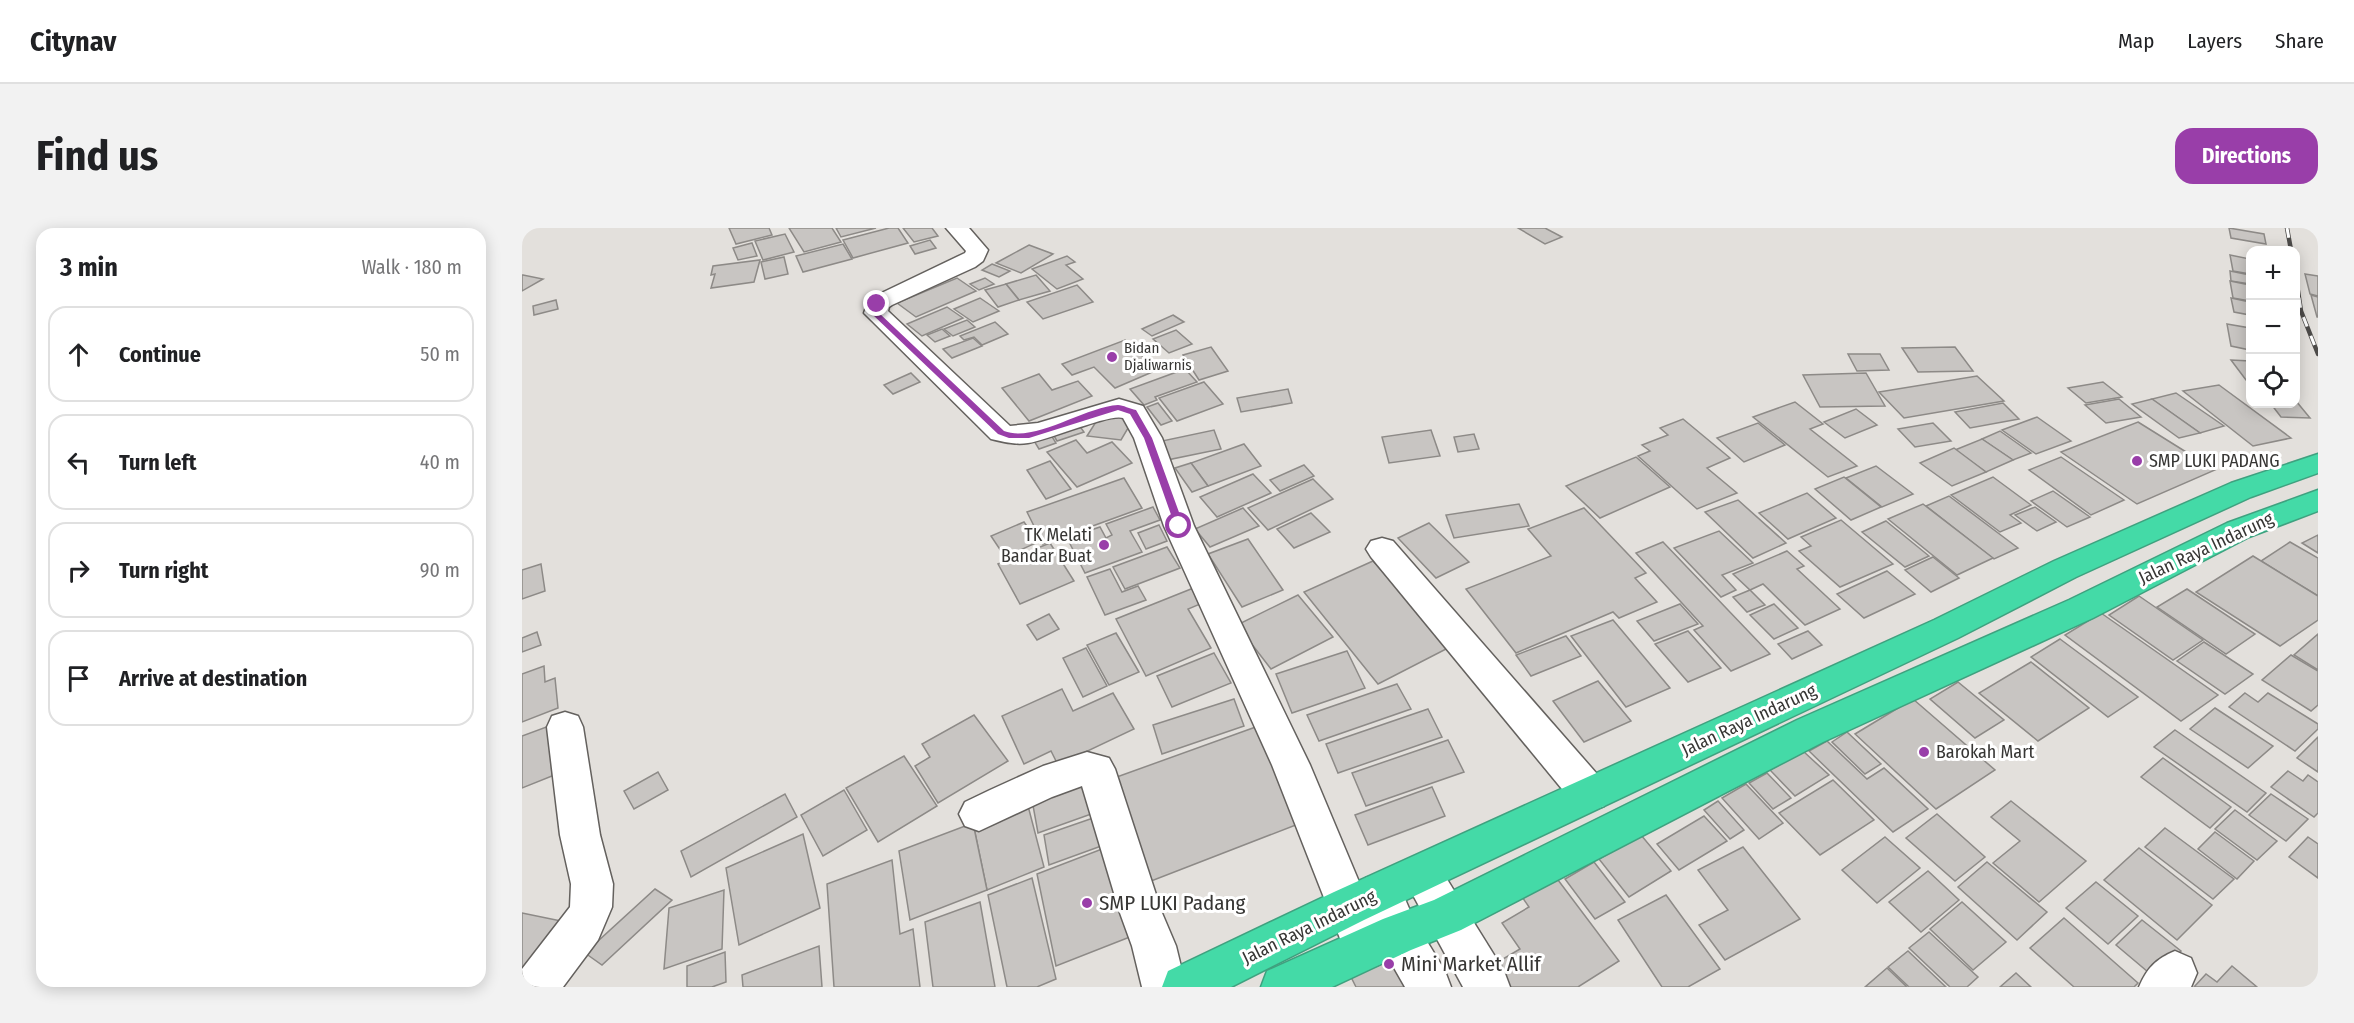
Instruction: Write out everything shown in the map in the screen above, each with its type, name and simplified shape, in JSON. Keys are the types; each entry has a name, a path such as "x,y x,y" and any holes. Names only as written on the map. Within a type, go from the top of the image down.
{"highway":[{"name":"Jalan Raya Indarung","path":"1185,987 1365,899 1946,629 2065,569 2241,490 2315,464"},
{"name":"Jalan Raya Indarung","path":"1283,987 1382,941 1446,916 1809,730 2081,609 2238,530 2318,500"},
{"path":"1946,629 1979,654"}],"street":[{"path":"957,228 977,250 975,256 967,262 877,304 876,313 1001,433 1009,436 1029,435 1081,417 1119,408 1127,409 1139,419 1179,526 1291,765 1365,899 1382,941 1429,987"},
{"path":"1382,549 1590,794"},
{"path":"536,987 583,926 591,907 592,884 580,835 565,727"},
{"path":"979,813 1037,786 1082,769 1096,769 1141,913 1154,946 1164,987"},
{"path":"1421,873 1488,987"}],"building":[{"path":"729,228 769,228 772,235 736,244"},
{"path":"789,228 832,228 841,242 804,252"},
{"path":"836,228 876,228 841,237"},
{"path":"889,228 898,228 908,243 853,258 843,240"},
{"path":"903,228 932,228 938,236 914,242"},
{"path":"1518,228 1545,228 1562,237 1545,244"},
{"path":"2229,228 2264,234 2266,244 2231,238"},
{"path":"785,234 794,252 763,260 755,241"},
{"path":"930,240 936,248 915,254 910,246"},
{"path":"752,243 757,256 738,260 733,248"},
{"path":"843,244 852,259 803,272 796,256"},
{"path":"1029,245 1053,254 1021,273 996,263"},
{"path":"2230,255 2246,258 2246,273 2233,271"},
{"path":"1067,256 1075,262 1066,265 1083,279 1057,289 1032,269"},
{"path":"784,257 788,274 765,279 761,262"},
{"path":"760,260 754,282 711,288 715,274 711,275 713,266"},
{"path":"992,264 1010,271 999,277 982,270"},
{"path":"2230,271 2246,274 2246,283 2231,281"},
{"path":"2305,274 2318,276 2318,296 2310,294"},
{"path":"523,275 543,279 522,291"},
{"path":"1036,275 1050,291 1019,300 1006,284"},
{"path":"957,278 976,291 916,317 897,303"},
{"path":"985,278 994,284 979,290 970,284"},
{"path":"2230,281 2246,284 2246,300 2233,298"},
{"path":"1006,284 1019,300 998,307 985,290"},
{"path":"1077,285 1093,302 1043,319 1027,302"},
{"path":"2311,295 2318,297 2318,317 2317,317"},
{"path":"980,298 999,311 973,322 954,309"},
{"path":"2231,298 2246,301 2246,314 2234,312"},
{"path":"556,300 558,309 534,315 533,306"},
{"path":"947,307 963,318 922,336 907,324"},
{"path":"1173,315 1184,322 1152,336 1142,329"},
{"path":"967,320 975,327 953,336 944,329"},
{"path":"995,322 1008,334 982,345 974,337 964,340 960,336"},
{"path":"2227,324 2246,327 2246,349 2231,346"},
{"path":"942,329 950,336 935,342 927,335"},
{"path":"1176,330 1192,344 1169,353 1153,339"},
{"path":"973,338 982,346 952,358 943,349"},
{"name":"Bidan Djaliwarnis","path":"1125,340 1157,370 1115,388 1094,367 1072,375 1062,364"},
{"path":"1211,347 1228,371 1199,380 1183,355"},
{"path":"1955,347 1973,371 1918,372 1902,348"},
{"path":"1848,354 1880,354 1889,370 1857,371"},
{"path":"2231,360 2246,361 2246,380"},
{"path":"1185,369 1197,382 1155,397 1157,400 1144,405 1130,389"},
{"path":"911,373 920,382 893,394 884,385"},
{"path":"1866,373 1885,406 1820,407 1803,375"},
{"path":"1039,374 1052,390 1078,381 1092,396 1029,421 1002,388"},
{"path":"1977,376 2004,401 1904,418 1879,392"},
{"path":"1204,382 1223,404 1177,421 1159,398"},
{"path":"2103,382 2122,397 2086,403 2068,388"},
{"path":"2219,385 2246,405 2246,408 2250,408 2291,438 2253,446 2183,391"},
{"path":"1288,389 1292,403 1241,412 1237,398"},
{"path":"2176,393 2224,426 2200,433 2152,399"},
{"path":"2119,399 2141,417 2106,423 2085,405"},
{"path":"2152,399 2200,433 2179,438 2132,404"},
{"path":"1795,402 1823,424 1810,429 1857,466 1828,477 1753,417"},
{"path":"1158,403 1172,421 1161,425 1147,407"},
{"path":"2003,403 2019,419 1970,428 1955,412"},
{"path":"2300,406 2310,418 2281,417 2274,408 2300,408"},
{"path":"1856,409 1877,425 1845,438 1824,422"},
{"path":"1101,414 1134,418 1121,440 1087,436"},
{"path":"2037,417 2071,441 2036,454 2002,430"},
{"path":"1683,419 1730,458 1707,468 1737,493 1697,509 1638,456 1650,451 1642,445 1668,435 1660,428"},
{"path":"1076,421 1084,432 1057,441 1050,429"},
{"name":"SMP LUKI PADANG","path":"2138,422 2215,470 2137,504 2061,452"},
{"path":"1758,423 1785,445 1744,462 1717,438"},
{"path":"1933,423 1951,441 1915,447 1898,429"},
{"path":"1048,430 1056,443 1039,449 1031,436"},
{"path":"1214,430 1221,449 1167,460 1162,441"},
{"path":"1431,430 1440,456 1389,463 1382,437"},
{"path":"2000,431 2031,453 2013,460 1982,439"},
{"path":"1474,434 1479,449 1458,452 1454,437"},
{"path":"1982,439 2013,460 1986,472 1955,450"},
{"path":"1076,440 1087,453 1112,442 1132,463 1077,487 1047,452"},
{"path":"1244,444 1261,466 1208,486 1191,463"},
{"path":"1954,448 1986,472 1952,486 1920,463"},
{"path":"1636,457 1670,487 1600,518 1566,486"},
{"path":"2061,457 2124,500 2091,515 2029,470"},
{"path":"1050,461 1071,489 1046,499 1027,470"},
{"path":"1191,463 1208,486 1192,492 1175,468"},
{"path":"1304,465 1314,476 1280,491 1270,480"},
{"path":"1876,466 1913,494 1882,507 1846,478"},
{"path":"1253,474 1271,493 1217,517 1200,497"},
{"path":"1844,477 1881,507 1851,520 1815,489"},
{"path":"1993,477 2031,505 2010,515 2021,523 2000,532 1951,495"},
{"path":"1124,478 1142,508 1043,544 1027,512"},
{"path":"1313,479 1333,499 1268,530 1248,508"},
{"path":"2053,491 2090,517 2067,527 2031,501"},
{"path":"1807,493 1836,518 1788,539 1759,513"},
{"path":"1949,496 2018,548 1994,559 1926,506"},
{"path":"1738,500 1786,543 1753,558 1705,512"},
{"path":"1519,504 1529,526 1454,538 1446,515"},
{"path":"1923,504 1993,558 1957,575 1888,519"},
{"name":"TK Melati Bandar Buat","path":"1153,507 1160,520 1130,531 1142,552 1085,573 1067,538 1100,527 1106,538 1112,535 1106,524"},
{"path":"2035,507 2056,522 2037,531 2015,515"},
{"path":"1243,508 1259,526 1210,547 1195,529"},
{"path":"1584,508 1646,573 1635,578 1657,602 1619,618 1613,612 1516,653 1466,589 1551,556 1528,529"},
{"path":"1311,513 1330,532 1294,548 1277,529"},
{"path":"1841,520 1893,564 1840,587 1799,551 1811,546 1801,537"},
{"path":"1886,521 1929,556 1905,567 1862,532"},
{"path":"1024,522 1038,542 1005,557 991,536"},
{"path":"1429,523 1469,562 1436,578 1398,538"},
{"path":"1159,525 1167,541 1146,549 1138,533"},
{"path":"1719,531 1753,563 1722,575 1736,590 1721,597 1674,548"},
{"path":"2318,535 2318,553 2302,543"},
{"path":"1248,539 1283,590 1242,607 1208,554"},
{"path":"1663,542 1770,654 1731,671 1694,630 1703,626 1636,553"},
{"path":"2290,542 2318,558 2318,596 2261,561"},
{"path":"1050,543 1074,581 1020,604 998,564"},
{"path":"1167,547 1180,568 1125,589 1113,567"},
{"path":"1787,551 1804,566 1797,569 1840,609 1805,625 1763,584 1750,590 1733,574"},
{"path":"2253,556 2318,596 2318,620 2280,646 2196,592"},
{"path":"1933,557 1959,578 1931,592 1905,570"},
{"path":"1373,561 1450,647 1378,684 1304,592"},
{"path":"541,564 545,591 522,599 522,570"},
{"path":"1110,569 1122,592 1138,586 1146,600 1105,615 1087,577"},
{"path":"1887,571 1915,594 1864,618 1837,594"},
{"path":"1196,587 1205,602 1188,609 1211,648 1146,676 1116,619"},
{"path":"2187,589 2255,634 2226,654 2157,607"},
{"path":"1750,590 1765,605 1747,612 1733,597"},
{"path":"1298,595 1333,637 1271,669 1237,625"},
{"path":"2139,596 2203,640 2173,660 2109,615"},
{"path":"1680,604 1698,624 1654,641 1637,621"},
{"path":"1774,604 1798,628 1774,639 1750,615"},
{"path":"2101,613 2218,695 2181,721 2065,635"},
{"path":"1049,614 1059,629 1037,640 1027,625"},
{"path":"1613,620 1670,688 1626,707 1571,636"},
{"path":"1688,631 1721,668 1688,682 1655,644"},
{"path":"1808,631 1822,645 1792,659 1778,644"},
{"path":"537,632 541,645 522,652 522,638"},
{"path":"1116,633 1139,672 1109,685 1087,645"},
{"path":"2318,634 2318,670 2294,655"},
{"path":"1566,636 1581,656 1531,676 1516,655"},
{"path":"2060,639 2138,697 2108,717 2031,657"},
{"path":"2204,642 2253,674 2225,694 2177,661"},
{"path":"1086,648 1107,686 1083,697 1063,658"},
{"path":"1347,651 1365,688 1292,713 1276,674"},
{"path":"1214,653 1231,683 1172,707 1157,676"},
{"path":"2291,655 2318,671 2318,705 2311,711 2262,680"},
{"path":"2031,662 2089,708 2038,741 1979,693"},
{"path":"544,666 545,682 555,678 558,708 522,722 522,674"},
{"path":"1598,681 1631,721 1584,742 1553,701"},
{"path":"1958,682 2004,720 1975,738 1930,699"},
{"path":"1397,684 1411,709 1319,741 1307,715"},
{"path":"1062,689 1073,711 1113,693 1134,729 1058,765 1051,751 1024,764 1002,716"},
{"path":"2245,693 2258,702 2268,693 2318,724 2318,729 2295,751 2229,707"},
{"path":"1234,699 1244,726 1162,754 1153,725"},
{"name":"Barokah Mart","path":"1913,699 1995,770 1936,809 1855,734"},
{"path":"2215,708 2273,746 2248,768 2190,729"},
{"path":"1428,709 1442,737 1338,773 1326,744"},
{"path":"974,715 1008,761 938,803 915,766 930,757 922,744"},
{"path":"1264,724 1306,821 1146,883 1114,778"},
{"path":"549,726 552,776 522,788 522,736"},
{"path":"2175,730 2266,793 2247,812 2154,747"},
{"path":"1847,732 1881,764 1865,774 1832,742"},
{"path":"2318,737 2318,772 2297,758"},
{"path":"1448,740 1464,772 1366,806 1352,773"},
{"path":"1827,741 1867,779 1884,768 1928,809 1893,832 1809,751"},
{"path":"1803,751 1829,775 1795,796 1770,770"},
{"path":"904,756 937,806 878,842 846,788"},
{"path":"2163,758 2231,807 2210,828 2141,777"},
{"path":"2288,771 2303,781 2308,775 2318,782 2318,813 2314,817 2271,787"},
{"path":"658,772 668,790 634,809 624,791"},
{"path":"1767,773 1791,798 1773,809 1749,783"},
{"path":"1833,780 1874,820 1820,855 1779,813"},
{"path":"1086,781 1094,813 1038,833 1032,800"},
{"path":"1746,784 1783,823 1759,839 1722,798"},
{"path":"1432,787 1445,816 1368,845 1355,815"},
{"path":"844,790 867,830 823,856 801,815"},
{"path":"785,794 797,817 691,877 681,851"},
{"path":"2271,794 2308,819 2286,841 2249,815"},
{"path":"1718,801 1744,830 1730,839 1704,810"},
{"path":"2011,801 2086,861 2039,902 1993,863 2020,841 1991,817"},
{"path":"1027,802 1044,867 987,890 973,823"},
{"path":"2235,810 2277,841 2257,860 2215,829"},
{"path":"1937,814 1985,857 1955,881 1906,838"},
{"path":"1704,816 1727,841 1679,870 1657,844"},
{"path":"1096,817 1104,845 1049,865 1044,835"},
{"path":"973,823 987,890 910,920 899,851"},
{"path":"2165,828 2234,879 2213,899 2145,847"},
{"path":"2215,832 2254,861 2237,879 2198,849"},
{"path":"803,834 820,908 739,945 726,868"},
{"path":"1641,835 1671,871 1629,897 1599,859"},
{"path":"1885,837 1920,868 1877,903 1842,870"},
{"path":"2308,837 2318,844 2318,878 2289,857"},
{"name":"SMP LUKI Padang","path":"1115,844 1140,933 1056,966 1037,874"},
{"path":"1743,847 1800,919 1725,960 1699,925 1728,910 1698,870"},
{"path":"2139,848 2212,905 2177,940 2104,880"},
{"path":"892,860 900,934 913,929 920,987 834,987 827,884"},
{"path":"1594,862 1625,902 1595,919 1565,879"},
{"path":"1987,862 2047,912 2017,940 1958,887"},
{"path":"1928,871 1959,900 1921,932 1889,902"},
{"path":"1552,872 1619,961 1578,987 1505,987 1491,966 1520,949 1502,923 1529,907 1518,891"},
{"path":"1032,878 1056,979 1037,987 1007,987 988,895"},
{"path":"2096,882 2138,916 2108,944 2066,908"},
{"path":"655,889 672,900 602,965 585,953"},
{"path":"724,890 722,949 664,969 669,908"},
{"path":"1666,895 1720,969 1688,987 1662,987 1618,920"},
{"path":"980,902 995,987 933,987 925,922"},
{"path":"1962,902 2006,942 1973,970 1930,929"},
{"path":"522,913 561,921 522,969"},
{"path":"2064,918 2138,983 2134,987 2074,987 2030,948"},
{"path":"2142,920 2181,951 2154,977 2116,945"},
{"path":"1929,932 1978,977 1967,987 1950,987 1909,948"},
{"path":"819,946 822,987 743,987 742,975"},
{"path":"1908,951 1946,987 1909,987 1888,967"},
{"path":"725,952 726,982 712,987 687,987 687,966"},
{"name":"Mini Market Allif","path":"1397,952 1417,987 1356,987 1351,977"},
{"path":"2232,966 2257,987 2194,987 2206,974 2217,982"},
{"path":"1887,968 1907,987 1865,987"},
{"path":"2016,973 2031,987 2000,987"}],"railway":[{"path":"2287,228 2290,246"},
{"path":"2299,300 2301,311 2318,354"}],"place":[{"name":"Bidan Djaliwarnis","path":"1112,357"},
{"name":"SMP LUKI PADANG","path":"2137,461"},
{"name":"TK Melati Bandar Buat","path":"1104,545"},
{"name":"Barokah Mart","path":"1924,752"},
{"name":"SMP LUKI Padang","path":"1087,903"},
{"name":"Mini Market Allif","path":"1389,964"}],"route":[{"path":"877,304 876,313 1001,433 1009,436 1029,435 1110,409 1127,409 1133,412 1148,438 1179,526"}]}
